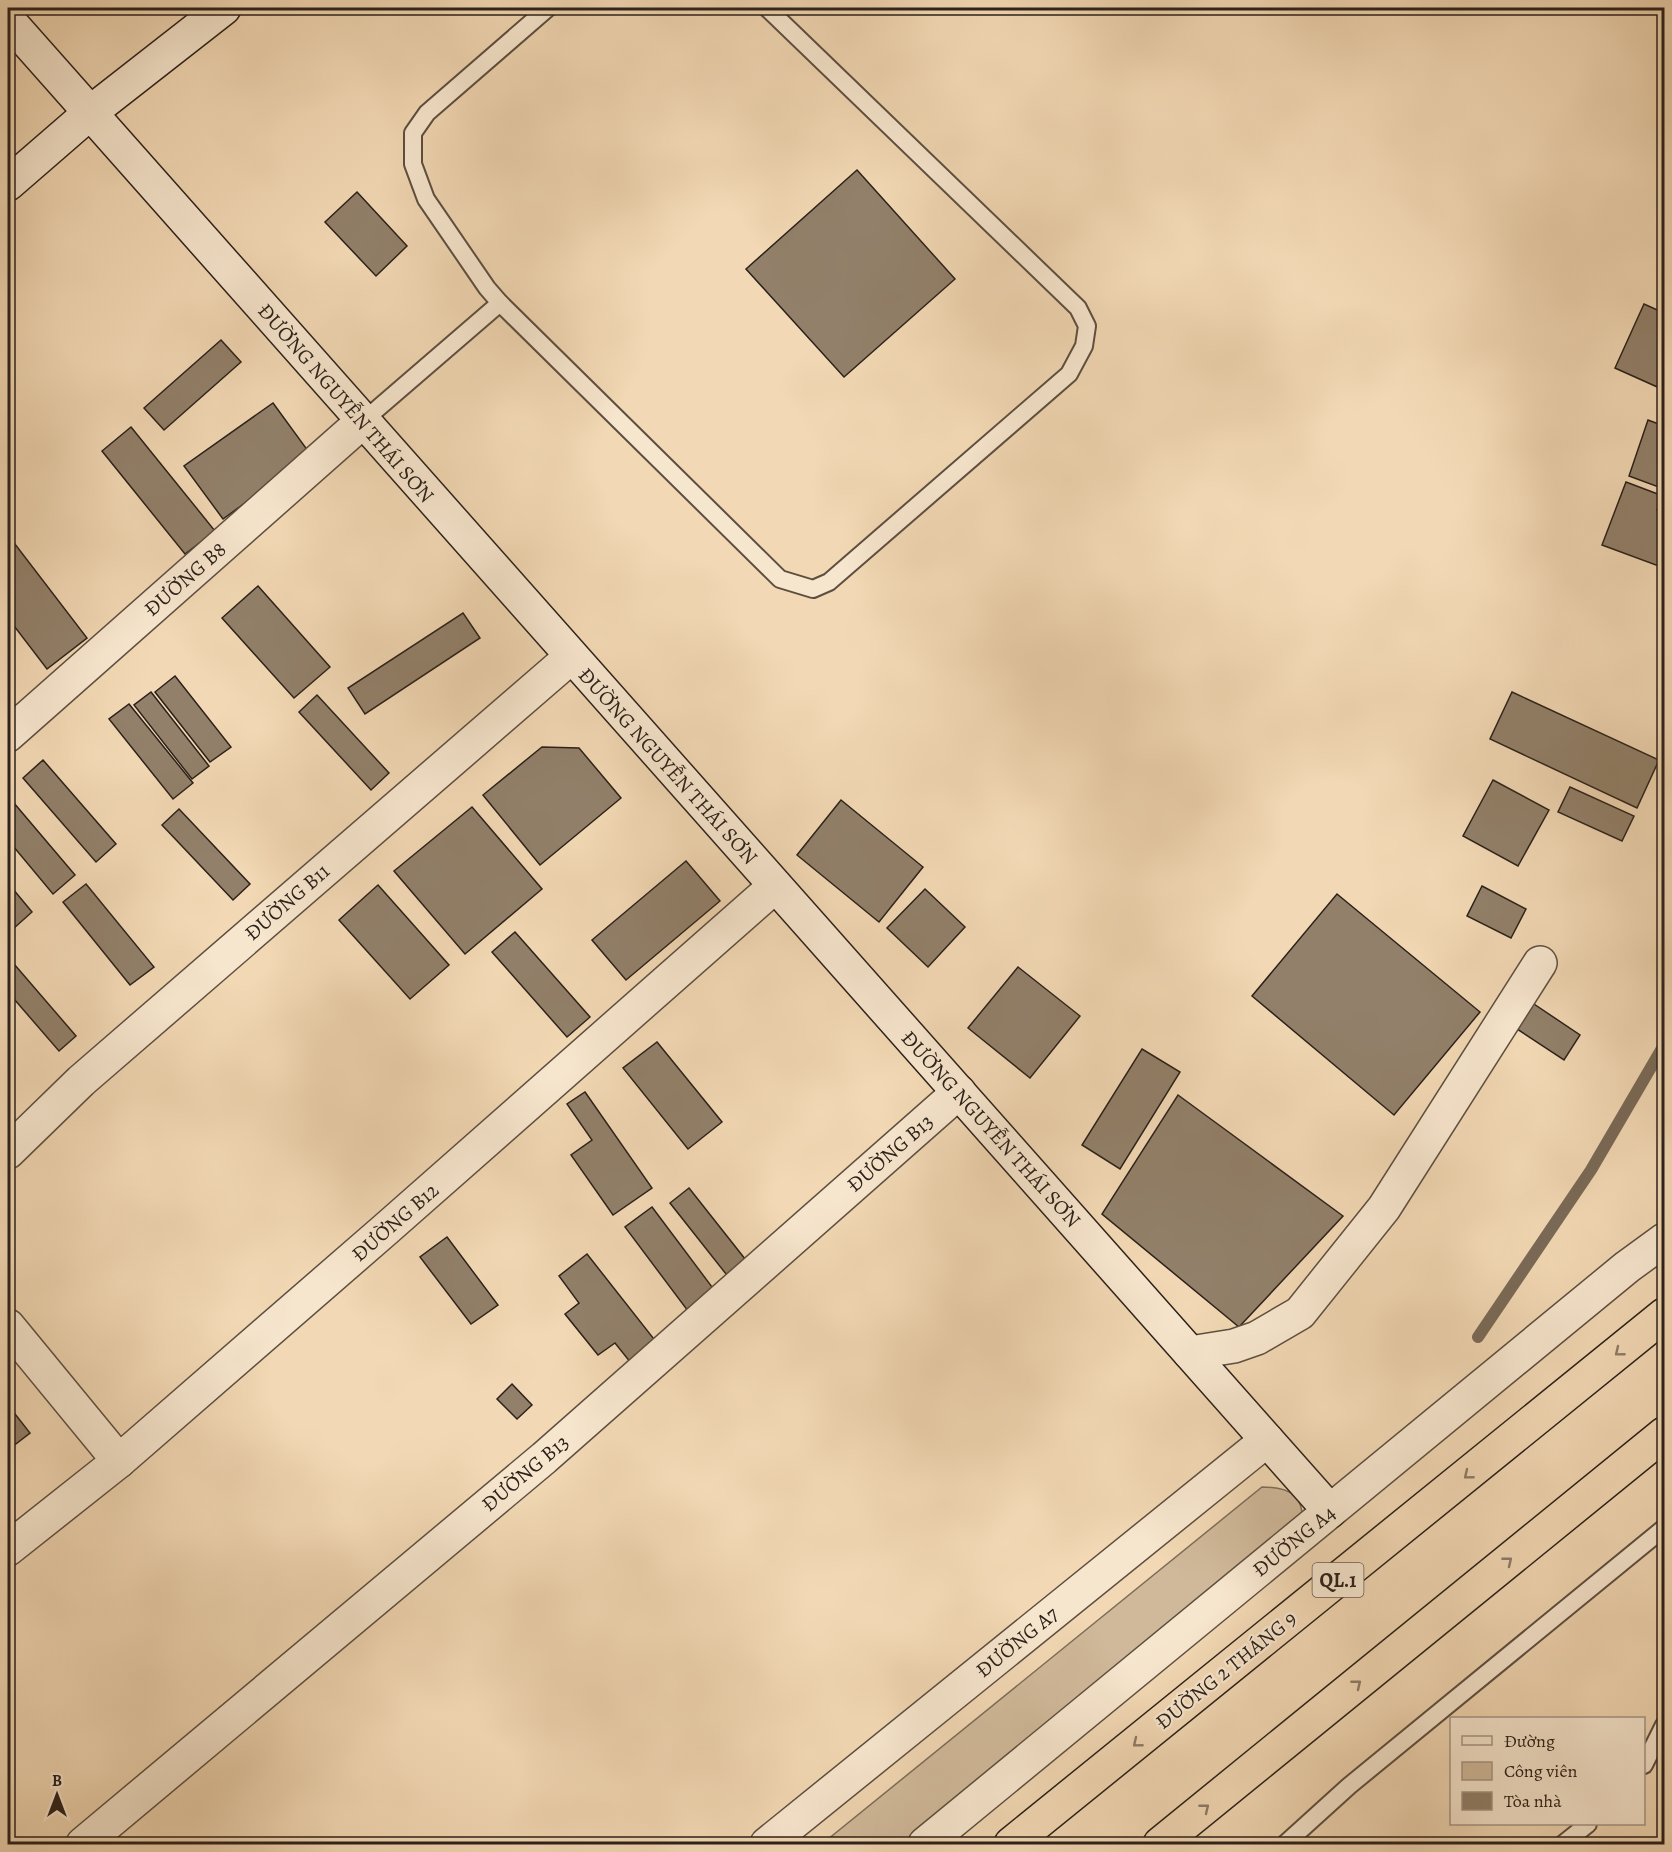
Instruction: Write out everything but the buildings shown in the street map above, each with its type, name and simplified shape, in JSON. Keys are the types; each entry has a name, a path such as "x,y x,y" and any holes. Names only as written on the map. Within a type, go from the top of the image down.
{"highway":[{"name":"ĐƯỜNG 2 THÁNG 9","path":"1011,1845 1665,1315"},
{"path":"1160,1845 1665,1434"}],"street":[{"path":"8,184 91,112 224,8"},
{"name":"ĐƯỜNG NGUYỄN THÁI SƠN","path":"8,20 362,422 1330,1511"},
{"name":"ĐƯỜNG B8","path":"8,735 362,422"},
{"name":"ĐƯỜNG B11","path":"8,1152 81,1081 571,657"},
{"name":"ĐƯỜNG B12","path":"8,1549 119,1461 386,1230 775,886"},
{"path":"1190,1353 1234,1346 1257,1338 1300,1313 1384,1208 1540,963"},
{"name":"ĐƯỜNG B13","path":"83,1845 544,1458 959,1092"},
{"name":"ĐƯỜNG A4","path":"925,1845 1628,1267 1665,1240"},
{"path":"8,1326 119,1461"},
{"name":"ĐƯỜNG A7","path":"767,1845 1267,1440"}],"lane":[{"path":"548,8 427,113 412,133 412,164 426,199 487,288 500,303 780,579 813,589 829,582 1069,374 1084,346 1087,326 1078,308 767,8"},
{"path":"362,422 500,303"},
{"path":"1285,1845 1349,1786 1664,1530"},
{"path":"1645,1763 1665,1725"},
{"path":"1563,1845 1587,1825"}],"green space":[{"path":"1262,1487 1281,1489 1294,1495 1301,1507 1302,1526 909,1844 822,1844"}],"waterway":[{"path":"1478,1337 1591,1170 1664,1045"}]}
